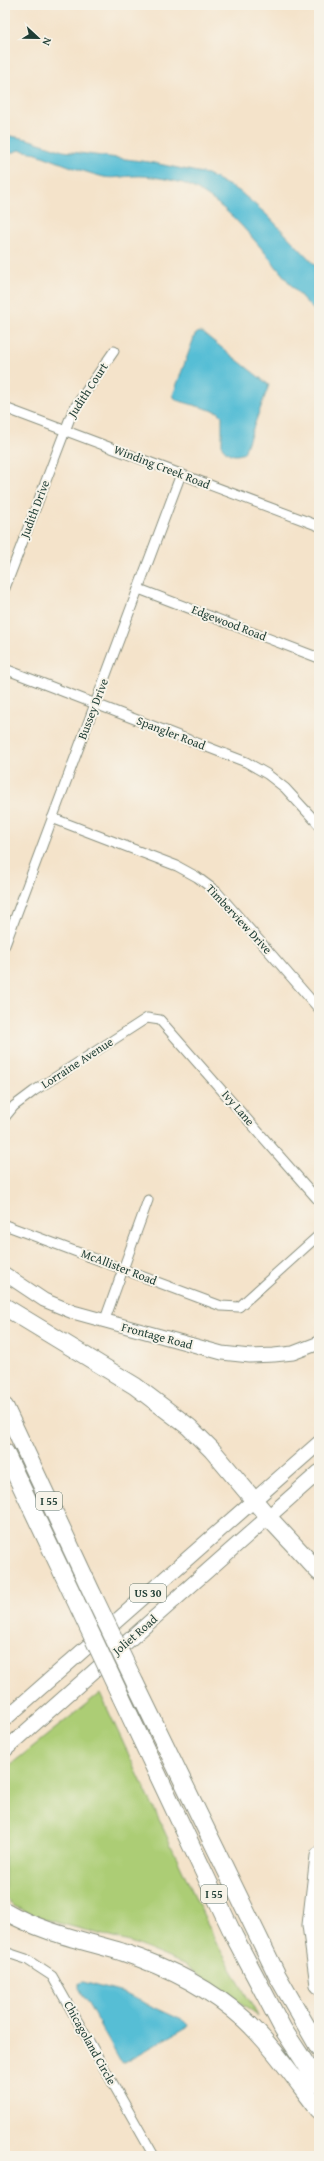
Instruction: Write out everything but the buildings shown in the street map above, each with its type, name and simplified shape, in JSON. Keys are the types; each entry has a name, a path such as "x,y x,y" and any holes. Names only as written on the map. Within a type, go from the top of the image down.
{"highway":[{"path":"5,1307 134,1386 164,1406 189,1427 212,1450 269,1518 319,1572"},
{"name":"I 55","path":"5,1407 135,1683 277,1975 319,2048"},
{"name":"I 55","path":"5,1452 234,1936 283,2029 319,2084"},
{"path":"319,1856 311,1925 319,1985"},
{"path":"5,1911 22,1921 45,1930 122,1952 186,1978 220,2000 244,2019 267,2044 319,2110"}],"main road":[{"name":"Joliet Road","path":"5,1719 253,1499 319,1443"},
{"name":"Joliet Road","path":"5,1750 269,1518 319,1472"}],"street":[{"name":"Judith Court","path":"64,430 73,410 114,351"},
{"name":"Winding Creek Road","path":"5,408 319,526"},
{"name":"Judith Drive","path":"5,588 64,430"},
{"name":"Bussey Drive","path":"5,945 182,474"},
{"name":"Edgewood Road","path":"139,589 319,658"},
{"name":"Spangler Road","path":"5,670 246,762 267,774 286,788 319,826"},
{"name":"Timberview Drive","path":"52,818 177,866 207,884 217,892 319,1009"},
{"name":"Lorraine Avenue","path":"5,1117 14,1106 34,1091 147,1018 155,1018"},
{"name":"Ivy Lane","path":"155,1018 160,1020 319,1201"},
{"path":"104,1322 148,1200"},
{"name":"McAllister Road","path":"5,1225 221,1306 232,1308 239,1307 319,1235"},
{"name":"Frontage Road","path":"5,1274 44,1300 72,1312 104,1322 222,1353 250,1356 294,1353 319,1343"},
{"name":"Chicagoland Circle","path":"5,1952 26,1959 41,1967 52,1976 154,2156"}],"green space":[{"path":"100,1693 217,1944 258,2016 183,1964 133,1943 37,1917 12,1905 5,1898 5,1769"}],"water":[{"path":"5,135 27,139 63,151 149,162 207,174 239,191 266,214 319,269 319,315 303,299 243,227 208,197 188,185 146,176 104,177 76,169 31,152 19,150 5,155"},
{"path":"199,332 203,333 269,385 244,453 235,455 227,452 222,447 222,416 218,412 176,400 173,395 195,335"},
{"path":"83,1982 123,1993 184,2021 188,2025 187,2027 123,2063 120,2061 79,1988 79,1983"}]}
